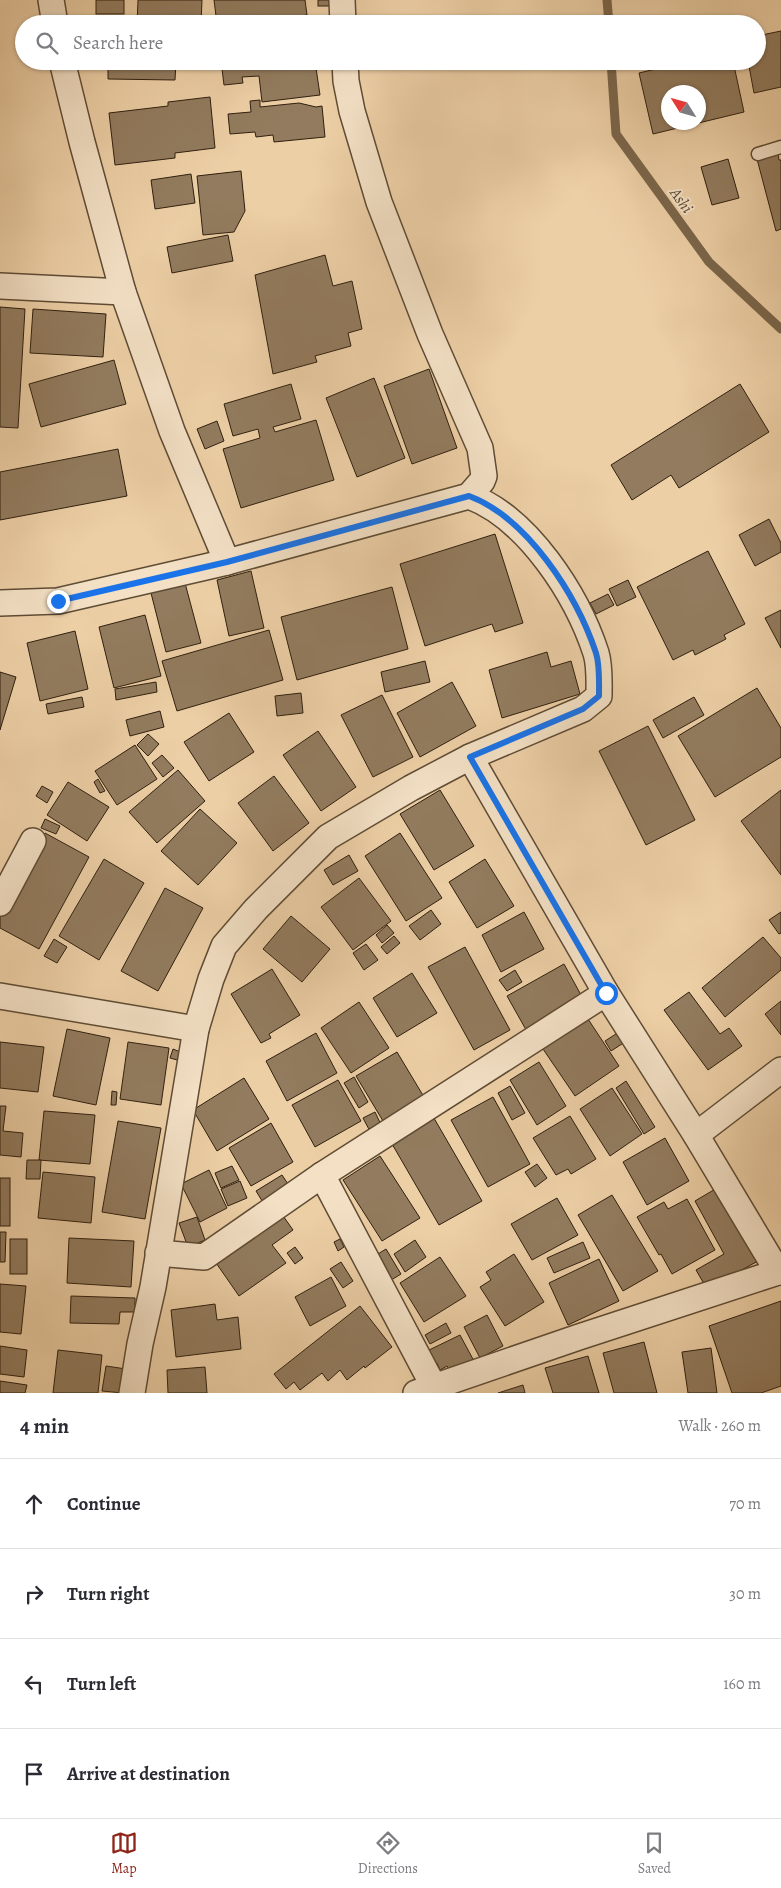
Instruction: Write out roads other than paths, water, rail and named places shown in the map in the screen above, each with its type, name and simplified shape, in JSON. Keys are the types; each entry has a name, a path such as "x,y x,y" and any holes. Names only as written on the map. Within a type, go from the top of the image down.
{"street":[{"path":"51,0 54,15"},
{"path":"342,0 343,15"},
{"path":"64,70 123,292 172,431 227,562"},
{"path":"345,70 352,111 379,202 430,334 480,448 484,476 469,496"},
{"path":"0,286 123,292"},
{"path":"0,603 58,601 227,562 469,496 499,511 547,560 574,603 596,655 599,696 583,709 470,757 411,788 328,837 262,902 224,946 211,979 196,1029 132,1393"},
{"path":"322,1175 425,1390 579,1337 780,1272 606,993 470,757"},
{"path":"0,903 33,841"},
{"path":"158,1253 204,1257 322,1175 606,993"},
{"path":"0,996 196,1029"},
{"path":"696,1135 781,1070"}],"lane":[{"path":"758,154 781,147"}],"waterway":[{"name":"Ashi","path":"607,0 608,15"},
{"name":"Ashi","path":"612,70 616,134 709,262 781,329"}]}
